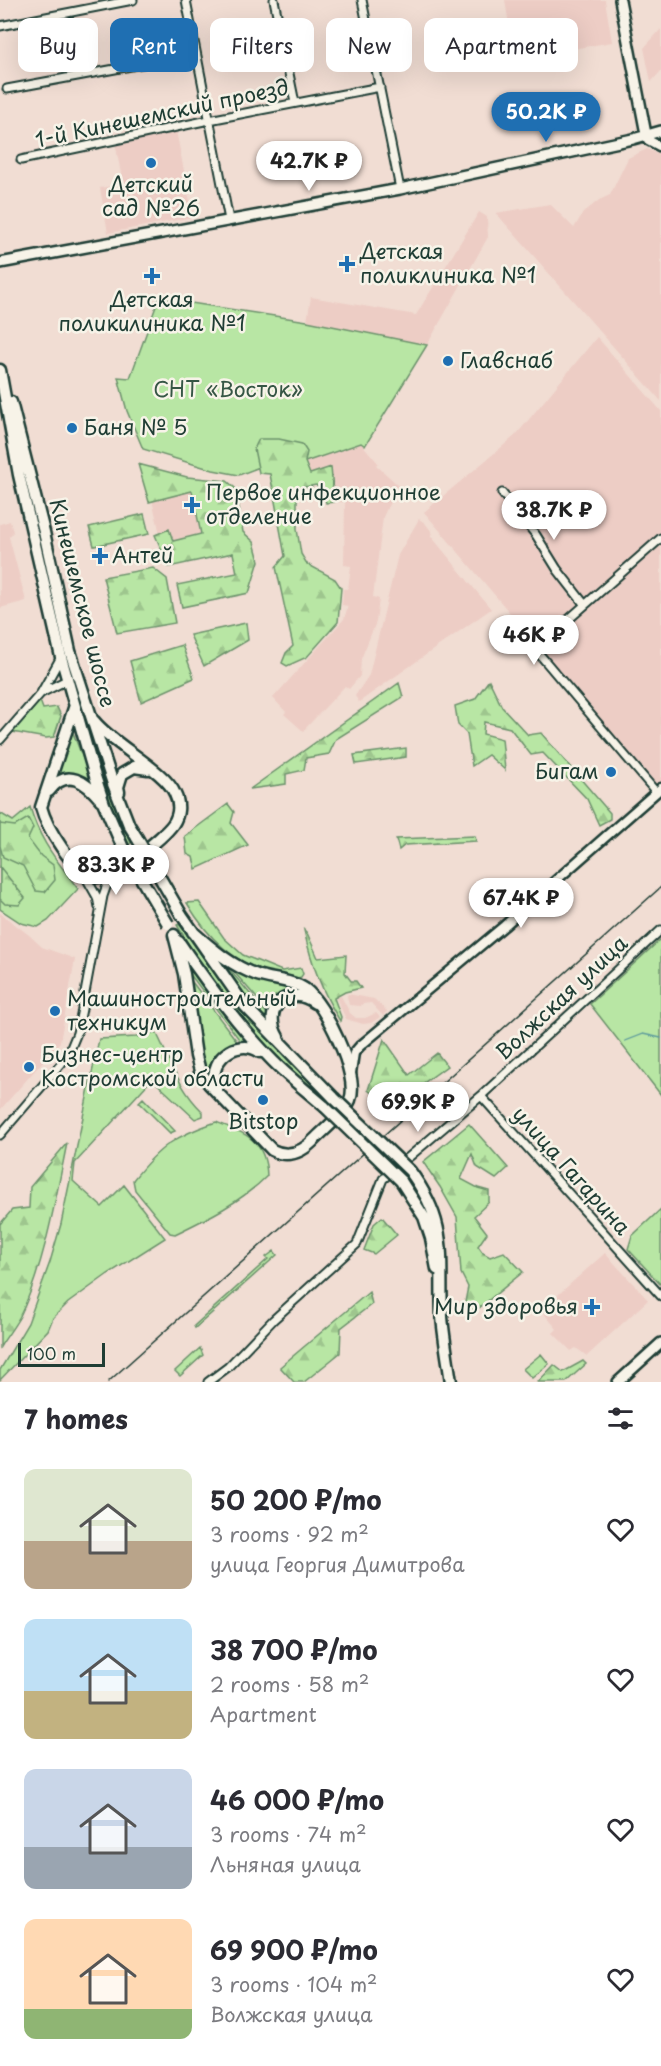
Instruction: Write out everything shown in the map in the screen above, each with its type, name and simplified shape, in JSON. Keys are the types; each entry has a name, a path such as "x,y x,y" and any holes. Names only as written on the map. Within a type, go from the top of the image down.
{"main road":[{"path":"620,0 646,134"},
{"path":"0,263 400,189 633,139 661,130"},
{"name":"Кинешемское шоссе","path":"0,371 19,475 74,707 105,804 123,848 174,935"},
{"name":"Кинешемское шоссе","path":"0,371 14,411 70,651 90,717 122,807 137,838 181,914 245,1006 334,1098 410,1171 423,1190 435,1214 440,1236 441,1287"},
{"path":"74,707 41,807 44,819 83,872 96,877 114,872 152,844 173,824 178,814 179,804 171,786 110,738 90,717"},
{"path":"122,807 118,787 122,774 134,767 152,770"},
{"path":"45,796 53,785 63,779 73,778 85,783 105,804"},
{"path":"174,935 184,974 200,1071 219,1095 272,1150 282,1155 292,1154 312,1142 346,1107 351,1095 351,1076 342,1047 320,1006 312,996 299,986 257,975 238,967 193,932"},
{"path":"174,935 220,1000 272,1060 326,1107 401,1181 424,1217 431,1238 441,1287 442,1320 451,1382"},
{"path":"283,1046 272,1027 272,1016 277,1004 283,999 297,996 310,999 320,1006"},
{"path":"219,1095 213,1075 216,1065 229,1051 250,1047 272,1060"},
{"path":"618,1382 661,1343"}],"street":[{"path":"0,26 134,0"},
{"path":"186,0 189,18"},
{"path":"274,0 295,103"},
{"path":"362,0 400,189"},
{"path":"198,64 229,220"},
{"path":"7,89 110,70"},
{"name":"1-й Кинешемский проезд","path":"21,160 380,87"},
{"path":"646,134 648,140 661,147"},
{"path":"502,493 536,535 557,569 585,605"},
{"path":"351,1076 354,1053 360,1046 504,926 659,790 535,649 661,538"},
{"path":"0,740 41,693 61,657"},
{"path":"41,693 67,680"},
{"path":"83,872 97,897 100,912"},
{"path":"0,1135 61,1064 70,1050 77,1033 100,912 108,882 114,872"},
{"name":"Волжская улица","path":"208,1382 218,1378 273,1320 357,1244 383,1179 481,1096 661,930"},
{"path":"336,1038 343,1043 360,1046"},
{"name":"улица Гагарина","path":"481,1096 661,1296"}],"shaded area":[{"path":"505,0 605,0 612,42 578,48 578,18 508,18"},
{"path":"661,29 661,71 651,82 644,48"},
{"name":"Детский сад №26","path":"176,130 193,217 108,233 100,188 123,184 115,142"},
{"path":"647,149 661,155 661,401 496,213 550,204 574,228 583,213 599,200 610,195 628,158"},
{"path":"479,212 487,217 488,237 427,345 307,321 311,297 416,315"},
{"path":"597,337 661,411 661,784 658,787 424,512 516,435"},
{"path":"361,443 378,463 376,465 398,485 383,517 373,597 379,599 376,622 361,659 360,676 349,689 345,686 303,731 284,714 286,712 273,698 344,619 348,606 342,605 343,589 348,589 351,566 344,565 345,502 334,502 331,468 310,474 305,462"},
{"name":"Первое инфекционное отделение","path":"187,478 236,536 164,551 149,487"},
{"path":"419,519 425,523 432,532 431,536 491,609 359,702 355,696 369,675 398,555"},
{"path":"10,521 13,532 9,537 26,601 0,608 0,524"},
{"path":"0,913 42,947 75,959 60,1042 0,1110"},
{"path":"348,994 374,999 387,1011 383,1016 371,1003 361,1006 349,1005"},
{"path":"341,996 350,1013 356,1018 365,1018 376,1013 380,1017 371,1023 363,1024 346,1019 336,998"},
{"name":"Мир здоровья","path":"605,1253 648,1300 587,1356 576,1348 571,1351 553,1333 557,1329 541,1310"}],"green space":[{"name":"СНТ «Восток»","path":"159,298 307,321 427,345 365,446 361,443 305,462 270,463 239,475 213,470 143,449 127,411 118,377 130,378"},
{"path":"259,439 279,439 302,444 307,452 305,462 310,474 331,467 334,502 326,503 323,492 316,485 305,487 297,496 297,529 301,554 307,564 335,579 341,588 338,622 307,657 287,666 282,663 286,653 293,646 276,567 285,556 270,474 259,473 254,449"},
{"path":"138,464 187,477 227,481 236,489 243,532 254,542 259,561 249,593 182,607 177,585 237,573 233,553 169,567 155,535 169,529 173,541 201,534 192,491 149,502"},
{"path":"144,514 149,534 94,546 89,527"},
{"path":"153,568 167,579 175,623 117,633 103,577"},
{"path":"246,623 248,640 204,666 190,635"},
{"path":"182,645 194,678 141,702 130,661"},
{"path":"489,680 502,707 528,735 541,733 610,813 610,819 599,825 587,799 543,753 531,755 510,728 484,722 483,734 502,739 505,770 488,755 472,766 467,734 458,725 455,706 475,699"},
{"path":"399,683 403,697 336,739 329,754 306,758 304,770 286,774 286,784 250,789"},
{"path":"39,698 43,709 57,707 61,716 54,737 46,738 12,732"},
{"path":"72,730 93,785 53,779"},
{"path":"92,743 131,843 129,844 109,803 89,744"},
{"path":"406,748 406,757 356,764 354,755"},
{"path":"228,804 234,812 231,823 248,845 196,869 193,857 187,854 185,836"},
{"path":"30,807 44,841 78,889 48,921 38,927 21,923 0,909 0,813 13,821"},
{"path":"28,818 33,828 28,839 41,856 53,865 55,880 45,892 36,891 23,866 3,857 0,846 0,824 15,826"},
{"path":"475,836 476,841 405,845 399,850 396,839"},
{"path":"0,867 25,898 19,905 5,904 0,899"},
{"path":"199,902 224,938 243,955 282,971 301,968 303,974 301,977 291,978 260,970 246,964 223,948 195,916 187,903"},
{"path":"179,924 246,1016 328,1102 273,1053 243,1021 208,975 177,925"},
{"path":"304,930 318,958 346,955 345,973 361,988 345,992 334,998 341,1017 340,1021 318,977"},
{"path":"661,939 661,1095 590,1004"},
{"path":"210,954 223,962 268,1015 267,1025"},
{"path":"186,964 249,1043 242,1043 189,973"},
{"path":"227,964 302,993 269,1012"},
{"path":"189,978 239,1044 215,1060 209,1079 203,1070"},
{"path":"156,1032 182,1084 203,1112 203,1116 195,1119 152,1079 75,1163 73,1181 102,1207 124,1185 165,1238 108,1274 68,1303 53,1318 48,1330 0,1380 0,1370 28,1323 50,1262 61,1224 99,1039 136,1037"},
{"path":"384,1039 409,1075 437,1053 447,1066 389,1108 368,1090"},
{"path":"143,1098 175,1131 170,1133 139,1102"},
{"path":"216,1122 245,1134 258,1146 266,1164 267,1176 224,1209 175,1234 170,1233 135,1190 133,1180 160,1150 190,1132"},
{"path":"469,1124 508,1168 496,1179 477,1167 472,1154 461,1179 489,1191 489,1202 474,1216 487,1233 478,1246 490,1257 504,1252 523,1272 479,1308 463,1312 468,1287 461,1273 457,1217 423,1162"},
{"path":"67,1143 36,1276 20,1316 0,1347 0,1224 12,1210 29,1208 30,1187"},
{"path":"661,1209 661,1285 628,1249 632,1236"},
{"path":"382,1217 397,1235 374,1254 364,1250 374,1224"},
{"path":"274,1251 277,1255 195,1328 194,1326"},
{"path":"369,1292 372,1304 341,1328 340,1353 304,1382 294,1382 280,1367"},
{"path":"200,1348 203,1355 180,1376 175,1371"},
{"path":"541,1354 549,1364 532,1378 523,1369"},
{"path":"583,1361 586,1364 566,1382 538,1382 554,1365 563,1372"}],"waterway":[{"path":"625,1041 643,1034 661,1038"}],"railway":[{"path":"108,1382 661,887"}],"place":[{"name":"Детский сад №26","path":"151,163"},
{"name":"Детская поликлиника №1","path":"347,264"},
{"name":"Детская поликилиника №1","path":"152,276"},
{"name":"Главснаб","path":"448,361"},
{"name":"Баня № 5","path":"72,428"},
{"name":"Первое инфекционное отделение","path":"192,505"},
{"name":"Антей","path":"100,556"},
{"name":"Бигам","path":"611,772"},
{"name":"Машиностроительный техникум","path":"55,1011"},
{"name":"Бизнес-центр Костромской области","path":"29,1067"},
{"name":"Bitstop","path":"263,1100"},
{"name":"Мир здоровья","path":"592,1307"}]}
